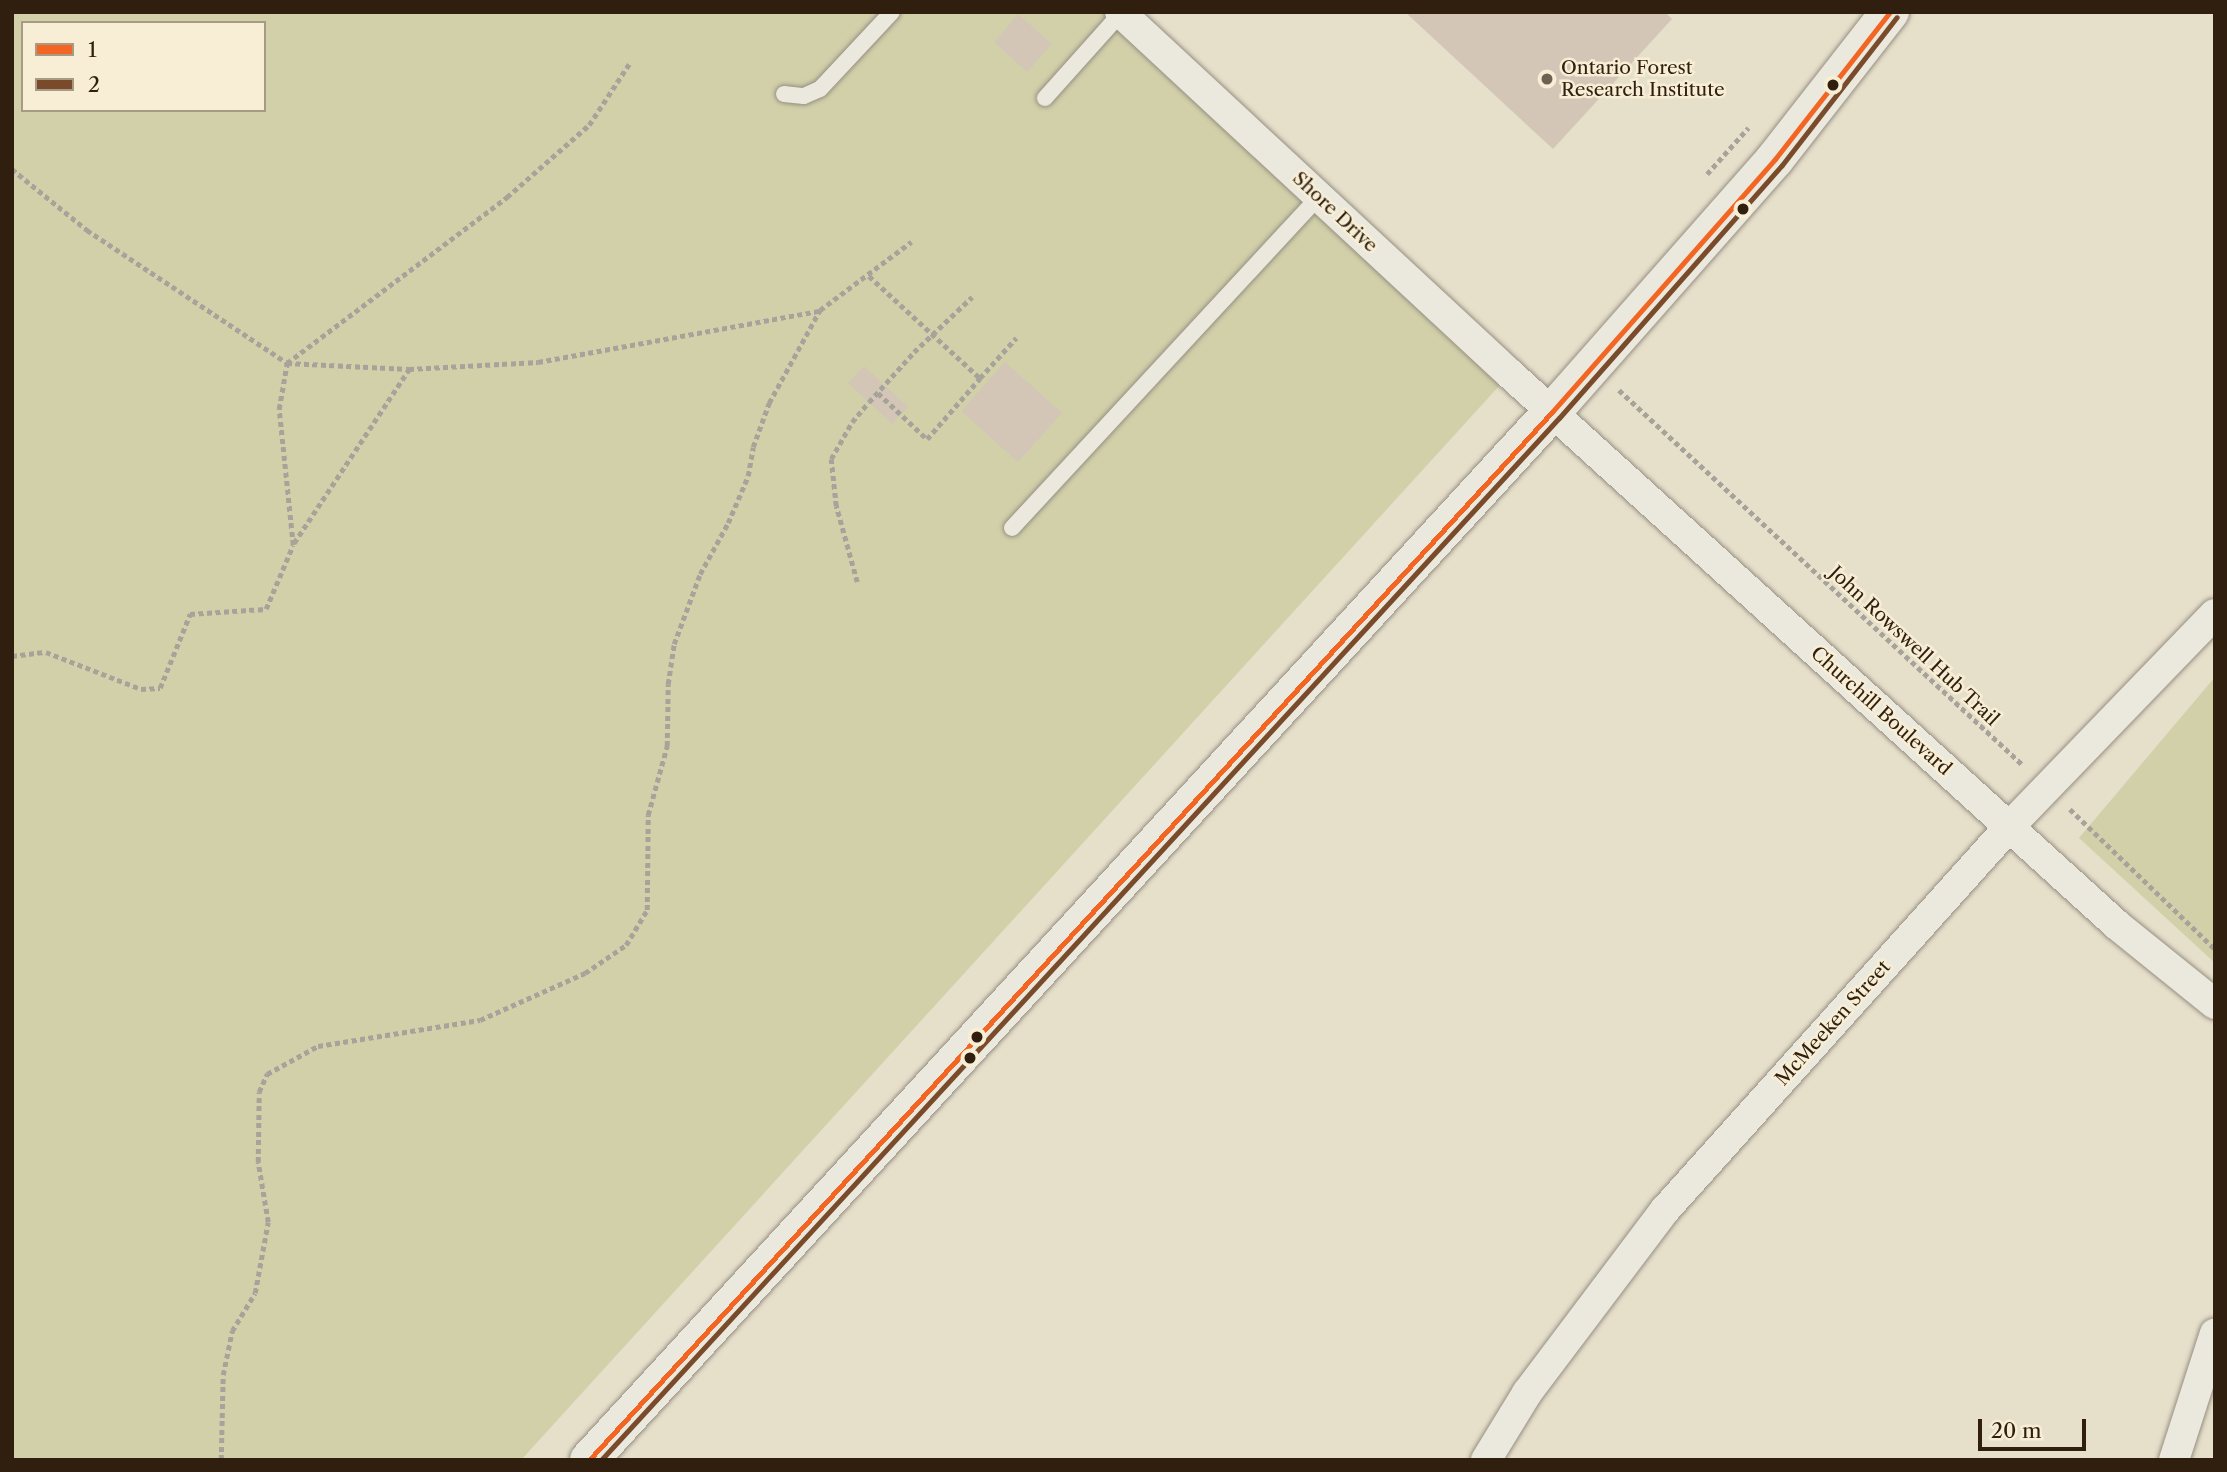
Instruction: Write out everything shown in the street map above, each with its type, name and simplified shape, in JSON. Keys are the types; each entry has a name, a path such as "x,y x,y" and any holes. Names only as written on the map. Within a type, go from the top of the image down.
{"main road":[{"path":"589,1460 1552,412 1775,159 1890,12"}],"street":[{"name":"Shore Drive","path":"1120,13 1552,412"},
{"name":"Churchill Boulevard","path":"1552,412 2116,925 2215,1004"},
{"name":"McMeeken Street","path":"1486,1460 1527,1393 1665,1210 2009,827 2215,614"},
{"path":"2174,1460 2215,1333"}],"lane":[{"path":"784,94 804,96 820,89 892,12"},
{"path":"1045,98 1120,13"},
{"path":"1013,528 1319,197"}],"path":[{"path":"293,545 279,409 287,363 507,197 589,125 629,64"},
{"path":"12,169 87,230 201,309 287,363 409,369 538,362 820,310 911,242"},
{"path":"869,276 980,378"},
{"path":"857,582 836,506 831,459 852,422 932,334 972,297"},
{"path":"221,1460 225,1364 232,1331 255,1293 268,1222 258,1162 259,1092 267,1074 318,1046 480,1020 585,973 626,945 647,910 648,815 667,746 668,684 674,644 700,574 728,523 748,476 753,447 769,403 820,310"},
{"path":"878,393 927,439 1016,338"},
{"name":"John Rowswell Hub Trail","path":"1593,365 2048,788 2215,948"},
{"path":"12,656 46,652 141,689 160,688 190,614 266,609 293,545 409,369"}],"green space":[{"path":"12,12 1120,12 1510,374 521,1460 12,1460"},
{"path":"2215,677 2215,963 2079,838"}],"building":[{"name":"Ontario Forest Research Institute","path":"1405,12 1665,12 1672,19 1553,149"},
{"path":"1018,14 1052,44 1027,72 994,42"},
{"path":"1005,362 1062,413 1018,462 961,411"},
{"path":"864,366 908,407 892,424 848,383"}],"transit line":[{"name":"1","path":"589,1460 1552,412 1775,159 1890,12"},
{"name":"2","path":"601,1460 1559,418 1782,165 1897,17"}],"place":[{"name":"Ontario Forest Research Institute","path":"1547,79"}]}
